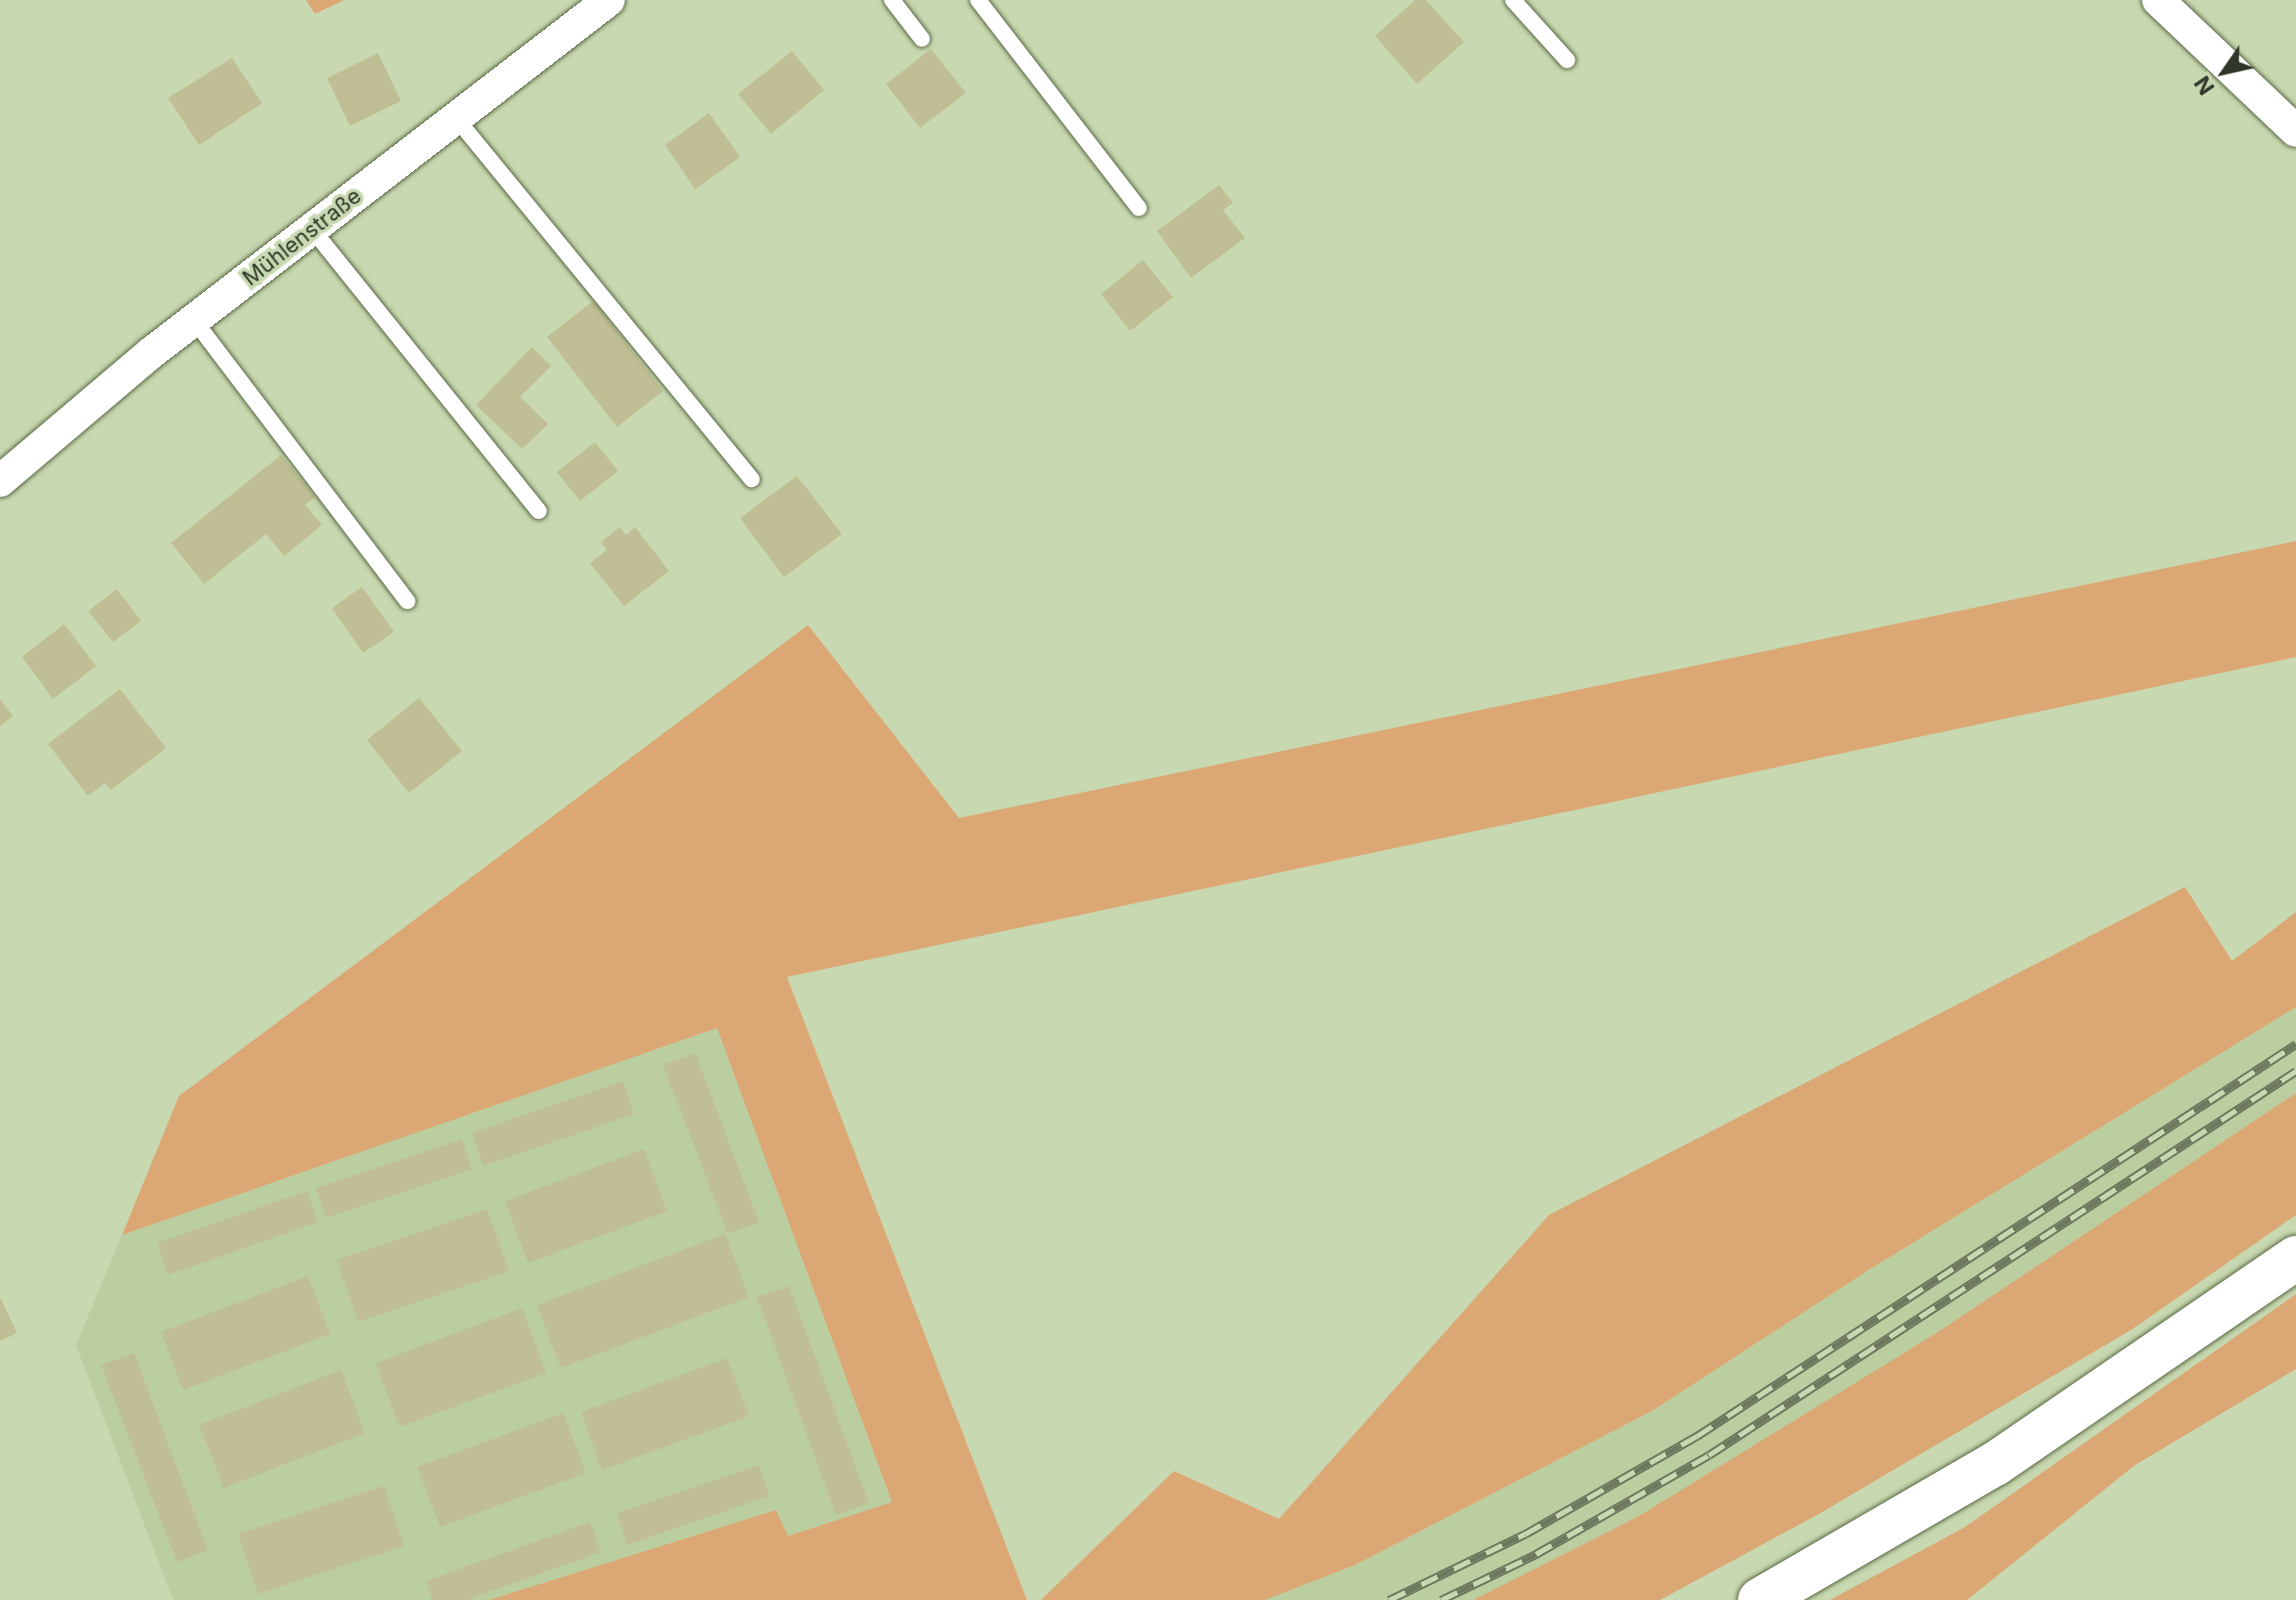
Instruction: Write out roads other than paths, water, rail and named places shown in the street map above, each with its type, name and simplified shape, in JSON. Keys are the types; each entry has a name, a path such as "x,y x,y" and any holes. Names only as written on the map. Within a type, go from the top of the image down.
{"main road":[{"path":"1760,1600 1995,1464 2296,1258"}],"street":[{"name":"Mühlenstraße","path":"0,481 194,320 609,0"},
{"path":"2158,0 2296,131"}],"lane":[{"path":"892,0 922,39"},
{"path":"978,0 1139,208"},
{"path":"1513,0 1567,60"},
{"path":"456,118 752,479"},
{"path":"312,229 539,511"},
{"path":"194,320 407,601"}],"railway":[{"path":"1389,1600 1525,1534 1697,1436 2296,1044"},
{"path":"1441,1600 1536,1554 1709,1455 2296,1071"}]}
